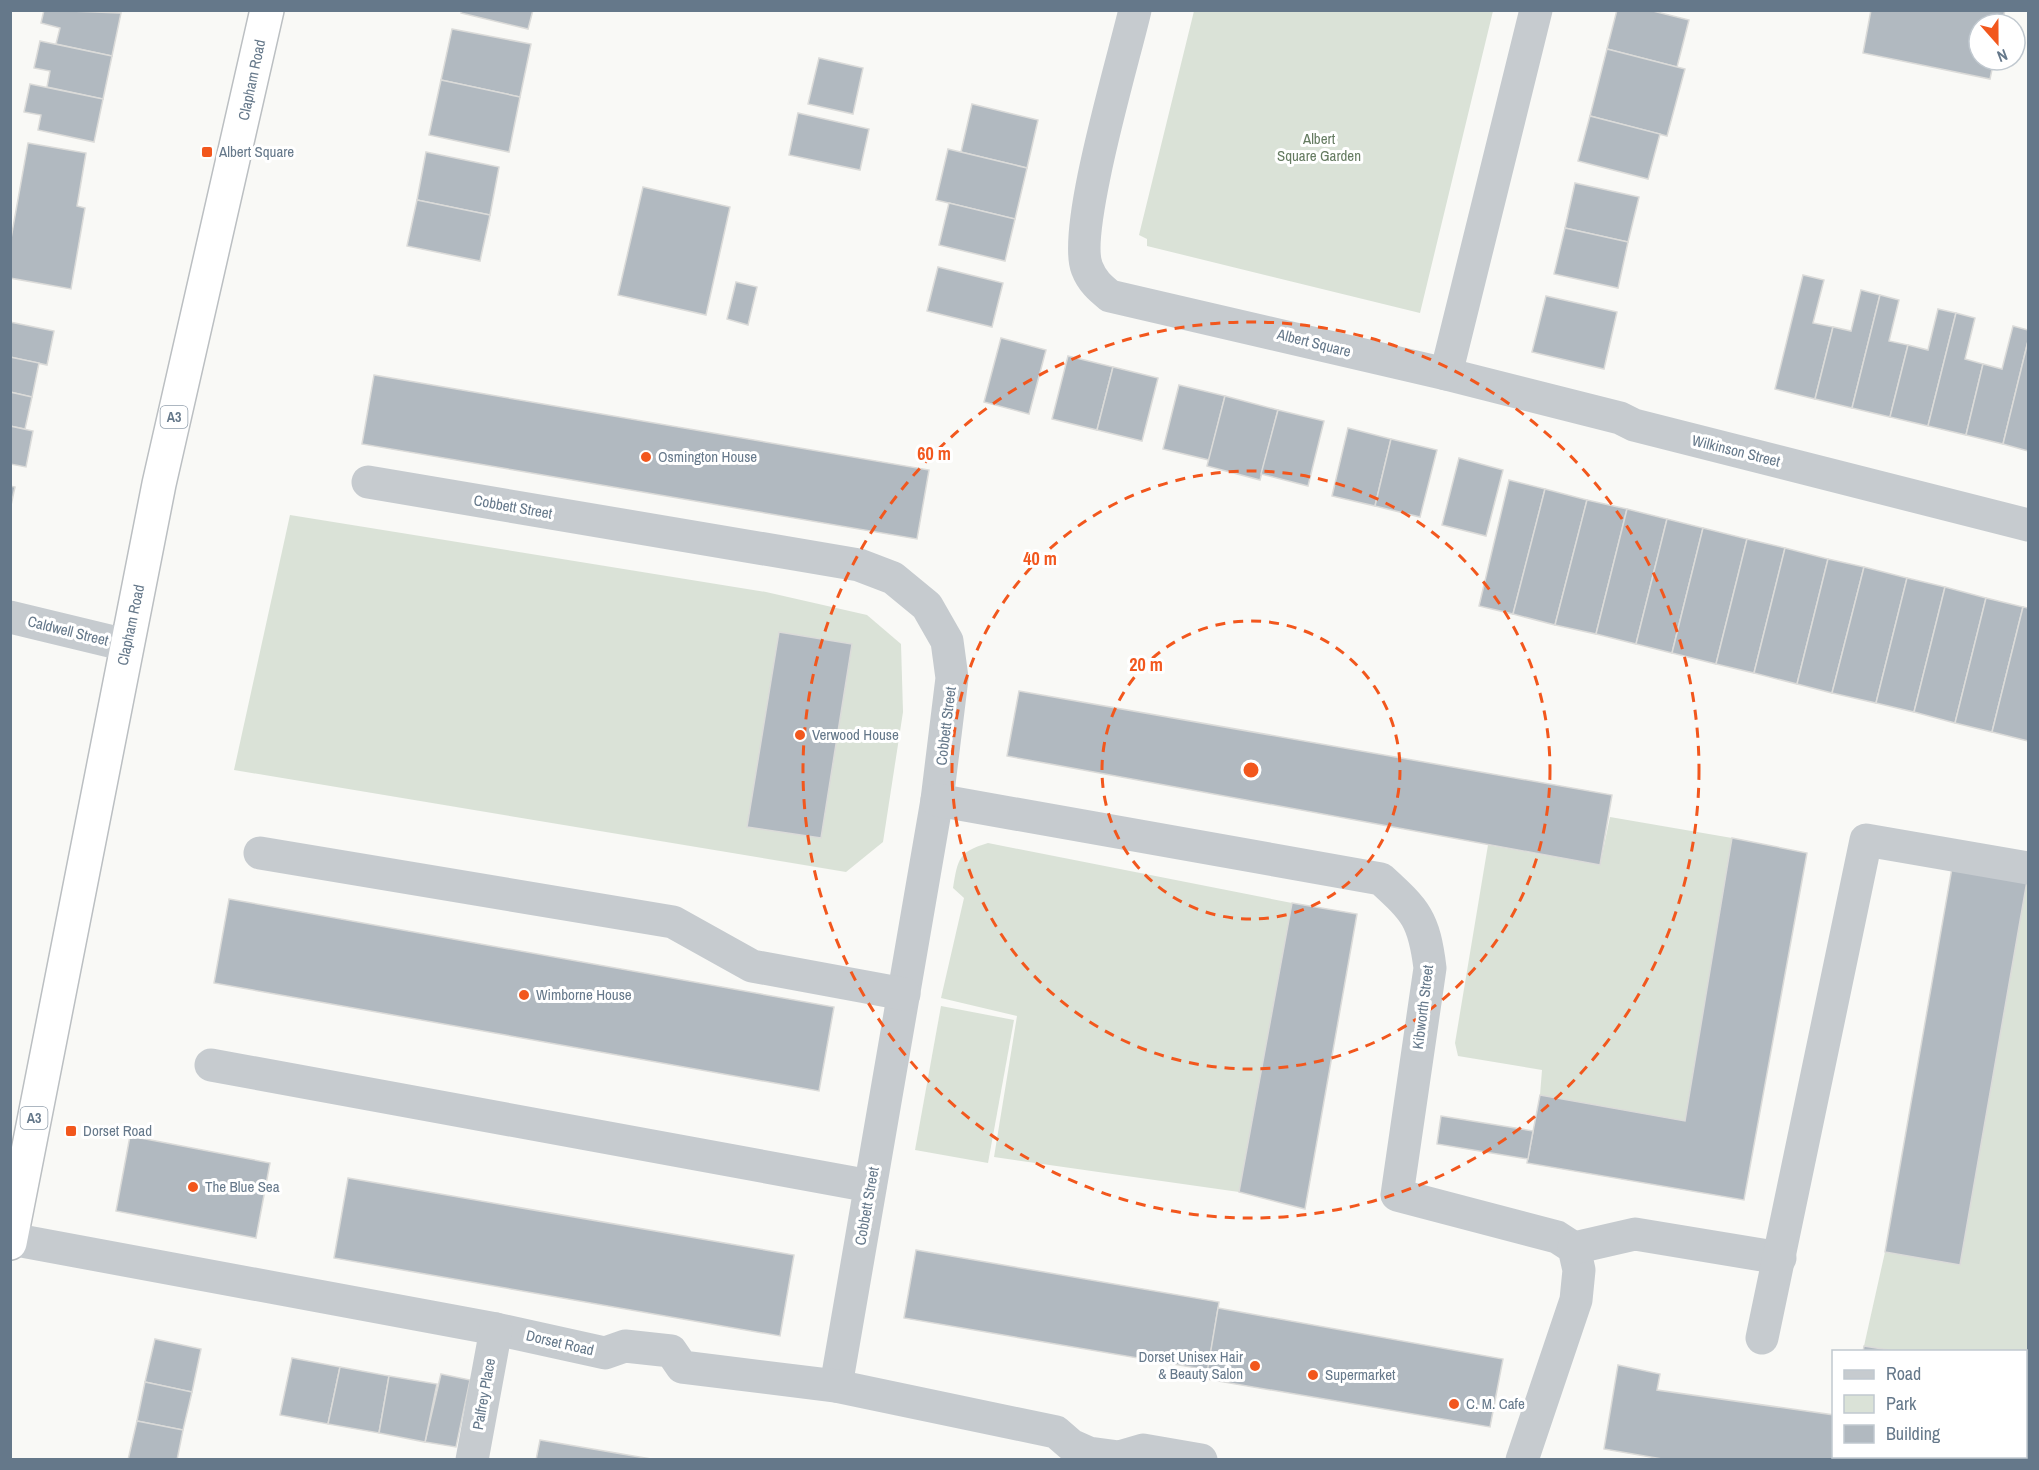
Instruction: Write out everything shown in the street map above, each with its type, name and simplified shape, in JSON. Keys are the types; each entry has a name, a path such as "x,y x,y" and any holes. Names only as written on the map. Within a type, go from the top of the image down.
{"highway":[{"name":"Clapham Road","path":"11,1241 159,484 267,10"}],"street":[{"name":"Albert Square","path":"1135,10 1085,220 1083,244 1086,267 1095,284 1110,296 1446,374"},
{"path":"1446,374 1536,10"},
{"name":"Wilkinson Street","path":"1446,374 1620,418 1646,428 2028,525"},
{"name":"Cobbett Street","path":"368,482 859,564 893,578 927,606 947,641 952,678 937,800 837,1386"},
{"name":"Caldwell Street","path":"10,616 126,645"},
{"name":"Kibworth Street","path":"937,800 1381,879 1414,909 1426,936 1430,968 1397,1195 1557,1237 1574,1248"},
{"path":"1762,1338 1866,840 2028,868"},
{"path":"260,853 674,922 752,966 904,994"},
{"path":"211,1065 870,1186"},
{"path":"1522,1460 1576,1300 1579,1270 1574,1248 1635,1234 1780,1258"},
{"name":"Dorset Road","path":"11,1241 496,1329 605,1353 625,1346 670,1351 682,1367 837,1386 1056,1432 1071,1445 1089,1453 1119,1457 1143,1450 1201,1460"},
{"name":"Palfrey Place","path":"472,1460 496,1329"}],"green space":[{"name":"Albert Square Garden","path":"1194,11 1493,11 1420,313 1147,246 1147,239 1139,235"},
{"path":"290,515 766,592 867,615 901,644 903,712 883,842 846,872 234,770"},
{"path":"1610,817 1732,838 1685,1121 1540,1095 1542,1070 1458,1056 1455,1043 1488,845 1600,865"},
{"path":"988,843 1292,903 1239,1192 994,1157 1017,1016 941,998 964,898 953,888 958,863 971,850"},
{"path":"2027,881 2028,1372 2027,1350 1889,1350 1864,1346 1885,1252 1960,1265"},
{"path":"941,1006 1014,1020 988,1163 915,1150"}],"building":[{"path":"44,10 121,13 112,56 56,44 60,28 41,23"},
{"path":"462,10 533,10 528,29 461,13"},
{"path":"1617,10 1649,10 1689,20 1677,67 1607,49"},
{"path":"1871,10 2005,10 2005,12 1967,12 1967,72 1991,72 1990,79 1863,53"},
{"path":"452,29 531,44 520,97 441,80"},
{"path":"40,41 112,56 103,99 47,87 50,71 34,68"},
{"path":"1607,49 1685,69 1667,136 1590,116"},
{"path":"819,58 863,68 853,114 808,104"},
{"path":"441,80 520,97 509,152 429,135"},
{"path":"30,84 103,99 94,142 38,130 41,115 24,112"},
{"path":"972,104 1038,120 1027,168 961,152"},
{"path":"798,113 869,129 860,170 789,155"},
{"path":"1590,116 1660,134 1648,179 1578,161"},
{"path":"28,143 86,153 77,206 85,208 71,289 10,278 10,244"},
{"path":"948,149 1027,168 1015,219 936,200"},
{"path":"426,152 499,167 490,215 417,200"},
{"path":"1575,183 1639,197 1628,242 1565,228"},
{"path":"643,187 730,207 706,315 618,295"},
{"path":"417,200 490,215 480,261 407,246"},
{"path":"949,203 1015,219 1005,261 939,245"},
{"path":"1565,228 1628,242 1618,288 1554,274"},
{"path":"938,267 1003,283 992,327 927,311"},
{"path":"1803,275 1824,280 1813,323 1833,327 1815,399 1775,389"},
{"path":"736,282 757,287 748,325 727,319"},
{"path":"1861,290 1880,295 1852,408 1815,399 1833,327 1851,331"},
{"path":"1880,295 1899,300 1889,341 1908,345 1890,417 1852,408"},
{"path":"1546,296 1617,312 1604,369 1532,352"},
{"path":"1938,309 1956,313 1928,426 1890,417 1908,345 1928,350"},
{"path":"1956,313 1975,318 1965,359 1983,364 1966,435 1928,426"},
{"path":"10,322 54,331 47,365 10,357"},
{"path":"2013,326 2028,330 2028,341 2003,444 1966,435 1983,364 2002,369"},
{"path":"1001,338 1046,350 1029,414 984,402"},
{"path":"2028,341 2028,451 2003,444"},
{"path":"1068,356 1113,367 1097,430 1052,419"},
{"path":"10,357 39,363 32,397 10,392"},
{"path":"1113,367 1158,378 1142,441 1097,430"},
{"name":"Osmington House","path":"374,375 929,470 917,539 362,444"},
{"path":"1179,385 1225,396 1209,460 1163,449"},
{"path":"10,392 32,397 25,429 10,426"},
{"path":"1225,396 1278,410 1260,480 1207,466"},
{"path":"1278,410 1324,421 1308,486 1261,474"},
{"path":"10,426 33,431 26,467 10,464"},
{"path":"1348,428 1391,439 1375,506 1332,496"},
{"path":"1391,439 1437,450 1420,517 1375,506"},
{"path":"1459,458 1503,470 1486,536 1442,525"},
{"path":"1509,480 1545,489 1513,614 1479,606"},
{"path":"10,486 15,487 10,510"},
{"path":"1545,489 1587,500 1555,625 1513,614"},
{"path":"1587,500 1627,509 1596,634 1555,625"},
{"path":"1627,509 1667,519 1636,644 1596,634"},
{"path":"1667,519 1703,528 1672,653 1636,644"},
{"path":"1703,528 1747,539 1716,664 1672,653"},
{"path":"1747,539 1785,548 1754,673 1716,664"},
{"path":"1785,548 1828,559 1797,684 1754,673"},
{"path":"1828,559 1864,567 1832,693 1797,684"},
{"path":"1864,567 1907,578 1876,703 1832,693"},
{"path":"1907,578 1945,587 1914,712 1876,703"},
{"path":"1945,587 1986,598 1955,723 1914,712"},
{"path":"1986,598 2023,607 1992,732 1955,723"},
{"path":"2023,607 2028,608 2028,741 1992,732"},
{"name":"Verwood House","path":"779,632 852,644 821,838 747,827"},
{"path":"1019,691 1612,795 1600,865 1007,756"},
{"path":"1732,838 1807,853 1744,1200 1527,1163 1540,1095 1685,1121"},
{"path":"1952,868 2027,881 1960,1265 1885,1252"},
{"name":"Wimborne House","path":"229,899 834,1007 819,1091 214,983"},
{"path":"1292,903 1357,914 1305,1209 1239,1192"},
{"path":"1441,1116 1533,1131 1528,1159 1437,1144"},
{"name":"The Blue Sea","path":"130,1136 270,1163 256,1238 116,1211"},
{"path":"348,1178 794,1255 780,1336 334,1258"},
{"path":"916,1250 1219,1302 1208,1370 904,1318"},
{"path":"1218,1308 1503,1359 1490,1427 1206,1379"},
{"path":"155,1339 201,1349 192,1392 145,1382"},
{"path":"1864,1346 1889,1350 1863,1350"},
{"path":"292,1358 340,1367 328,1424 280,1415"},
{"path":"1618,1365 1660,1374 1657,1390 1832,1415 1832,1458 1924,1458 1924,1460 1668,1460 1604,1449"},
{"path":"340,1367 389,1376 379,1433 328,1424"},
{"path":"2027,1372 2028,1372 2027,1443"},
{"path":"441,1374 470,1380 456,1447 425,1442"},
{"path":"389,1376 437,1384 425,1442 379,1433"},
{"path":"145,1382 192,1392 183,1430 137,1421"},
{"path":"137,1421 183,1430 177,1460 128,1460"},
{"path":"540,1440 657,1460 536,1460"}],"place":[{"name":"Albert Square","path":"207,152"},
{"name":"Osmington House","path":"646,457"},
{"name":"Verwood House","path":"800,735"},
{"name":"Wimborne House","path":"524,995"},
{"name":"Dorset Road","path":"71,1131"},
{"name":"The Blue Sea","path":"193,1187"},
{"name":"Dorset Unisex Hair & Beauty Salon","path":"1255,1366"},
{"name":"Supermarket","path":"1313,1375"},
{"name":"C. M. Cafe","path":"1454,1404"}]}
